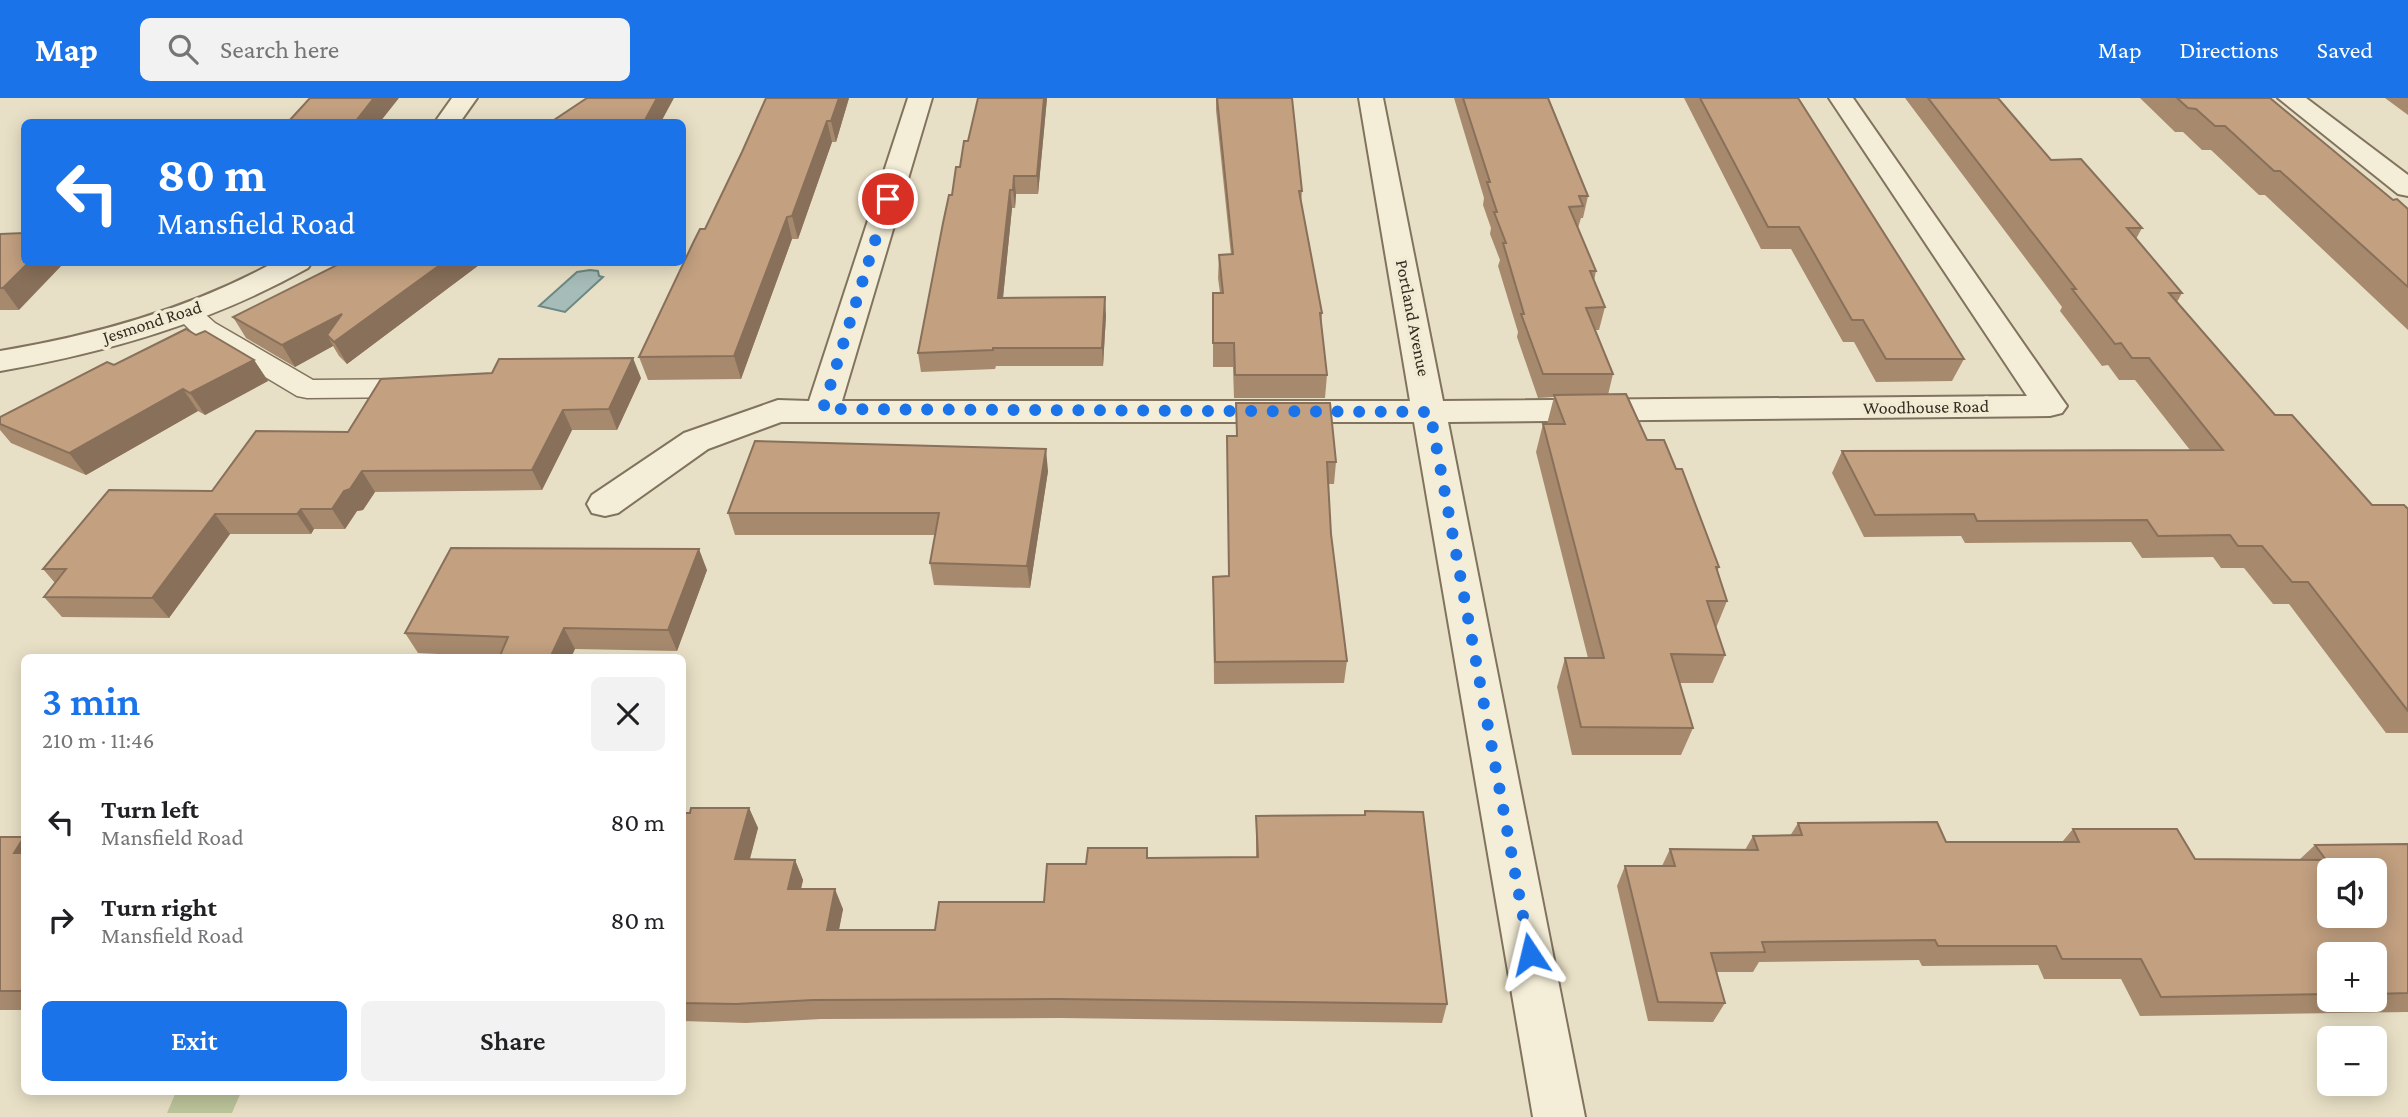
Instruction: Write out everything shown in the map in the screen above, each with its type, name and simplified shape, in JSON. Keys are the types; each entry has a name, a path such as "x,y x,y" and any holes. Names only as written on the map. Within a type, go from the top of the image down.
{"street":[{"path":"449,119 465,98"},
{"path":"823,409 920,98"},
{"name":"Portland Avenue","path":"1371,98 1559,1117"},
{"name":"Woodhouse Road","path":"1430,412 2050,406 1841,98"},
{"path":"2290,98 2408,188"},
{"path":"2377,163 2408,161"},
{"name":"Jesmond Road","path":"0,361 115,336 187,313 290,266"},
{"path":"605,504 696,441 778,411 1430,412"}],"lane":[{"path":"187,313 205,329 307,389 444,387"}],"green space":[{"path":"175,1095 240,1095 232,1113 167,1113"}],"water":[{"path":"598,271 599,276 603,277 565,312 539,306 577,272"}],"building":[{"path":"310,98 374,98 357,119 291,119"},
{"path":"587,98 657,98 646,119 556,119"},
{"path":"766,98 839,98 831,121 827,121 792,216 787,217 734,356 639,357 682,266 686,266 686,258 700,229 705,229"},
{"path":"978,98 1044,98 1037,176 1014,176 1013,190 1010,190 998,298 1105,297 1102,348 993,348 918,353 949,195 952,195 956,167 960,167 964,141 968,141"},
{"path":"1217,98 1292,98 1302,191 1299,191 1322,313 1327,375 1235,375 1234,343 1213,343 1213,293 1223,293 1219,255 1233,254"},
{"path":"1463,98 1548,98 1588,196 1579,196 1583,206 1569,207 1596,271 1590,271 1605,307 1586,308 1613,374 1543,374 1521,314 1524,314 1503,243 1506,243 1494,212 1497,212 1487,182 1490,182"},
{"path":"1700,98 1798,98 1964,359 1886,359 1863,320 1852,320 1799,227 1768,227"},
{"path":"1928,98 1998,98 2051,160 2081,159 2142,228 2127,228 2182,293 2169,293 2275,415 2292,415 2372,505 2404,505 2408,509 2408,711 2308,582 2292,582 2262,546 2238,546 2230,535 2158,536 2147,520 1977,521 1974,514 1875,515 1842,451 2223,450 2149,358 2132,358 2121,343 2115,344 2072,289 2076,289"},
{"path":"2177,98 2270,98 2393,200 2397,199 2408,209 2408,287 2280,171 2274,171 2225,126 2215,126 2196,109 2188,108"},
{"path":"21,233 21,266 25,266 3,288 0,288 0,234"},
{"path":"335,266 438,266 334,342 327,335 342,314 282,345 233,317"},
{"path":"186,329 196,335 205,331 254,360 190,393 183,389 69,453 0,424 0,417 107,362 114,365"},
{"path":"633,358 609,409 563,410 532,470 362,471 332,509 301,509 297,514 215,514 152,598 44,597 66,569 43,569 109,490 212,491 256,431 348,432 381,379 492,373 499,359"},
{"path":"1626,394 1647,440 1664,440 1676,469 1682,469 1719,567 1716,567 1727,601 1707,601 1725,655 1671,654 1693,728 1581,727 1565,658 1604,658 1543,424 1565,424 1554,395"},
{"path":"1236,403 1330,403 1336,462 1327,462 1331,534 1347,661 1215,662 1213,577 1229,576 1227,436 1237,436"},
{"path":"755,441 1046,449 1027,566 930,563 939,513 728,513"},
{"path":"451,548 699,549 668,630 564,628 552,654 501,654 508,637 405,633"},
{"path":"691,808 749,808 735,859 795,860 788,889 835,889 827,930 935,930 939,902 1044,902 1047,864 1086,864 1088,848 1147,848 1147,858 1258,857 1256,816 1365,815 1365,811 1423,812 1447,1004 1057,999 686,1003 686,813 690,813"},
{"path":"1937,822 1946,842 2079,842 2073,829 2177,829 2195,859 2317,860 2317,928 2387,928 2387,858 2325,858 2315,845 2408,844 2408,993 2387,994 2387,942 2317,942 2317,994 2161,997 2141,959 2062,959 2056,946 1938,946 1935,940 1762,942 1765,952 1711,953 1725,1003 1658,1002 1625,866 1675,866 1670,849 1758,850 1753,836 1802,835 1798,823"},
{"path":"0,837 21,837 14,853 21,853 21,991 0,991"}],"route":[{"path":"888,199 823,409 1430,412 1530,954"}]}
